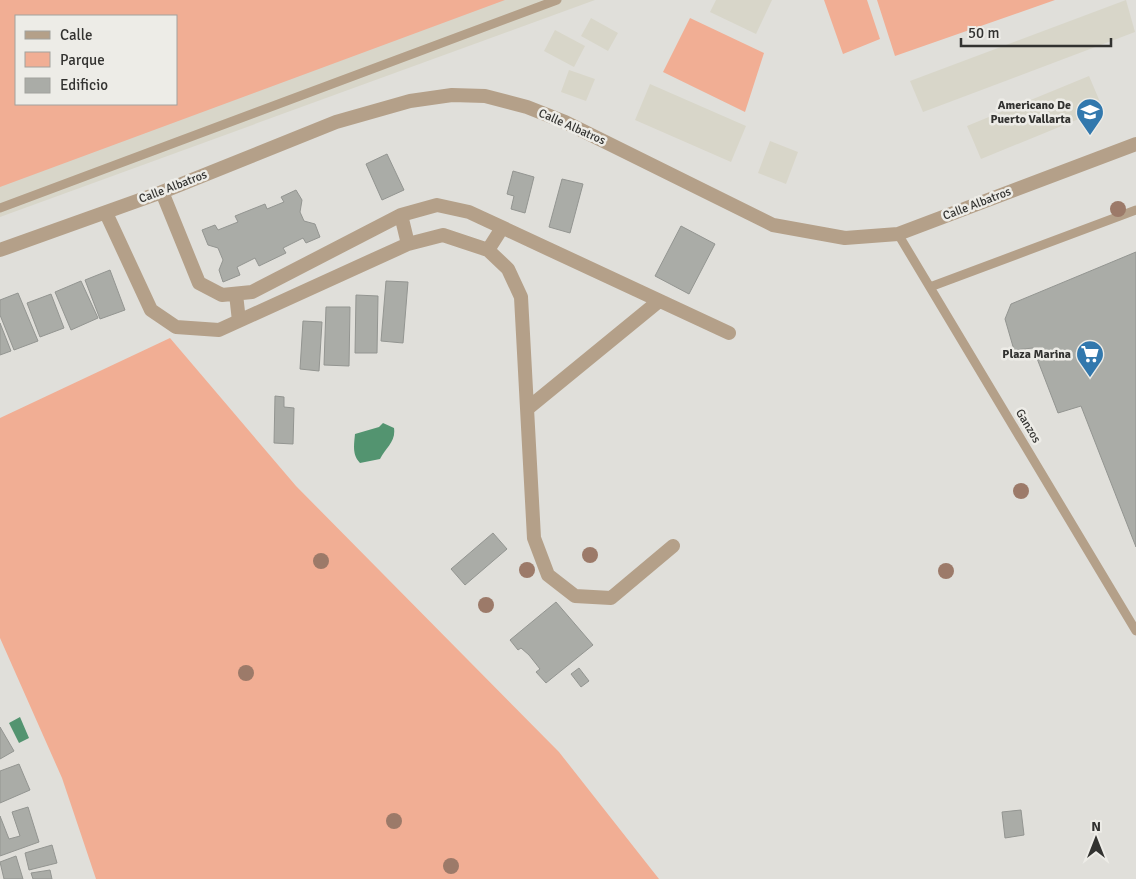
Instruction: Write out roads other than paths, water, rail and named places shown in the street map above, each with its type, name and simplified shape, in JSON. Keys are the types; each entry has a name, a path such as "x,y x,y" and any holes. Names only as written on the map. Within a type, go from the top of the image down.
{"street":[{"name":"Calle Albatros","path":"0,250 162,192 336,122 410,101 452,95 485,96 527,107 565,122 773,225 845,238 898,234 1136,144"},
{"path":"162,192 199,283 222,295 252,292 400,215 438,205 469,212 729,333"},
{"path":"106,213 151,310 176,327 219,330 408,244 443,235 488,250 508,269 521,297 534,538 548,575 575,596 611,598 673,546"},
{"path":"400,215 408,244"},
{"path":"488,250 502,228"},
{"path":"236,294 239,321"},
{"path":"527,409 659,300"}],"lane":[{"path":"0,208 557,0"},
{"path":"930,287 1136,210"},
{"name":"Ganzos","path":"898,234 1136,631"}],"place":[{"name":"Americano De Puerto Vallarta","path":"1090,136"},
{"name":"Plaza Marina","path":"1090,378"}]}
